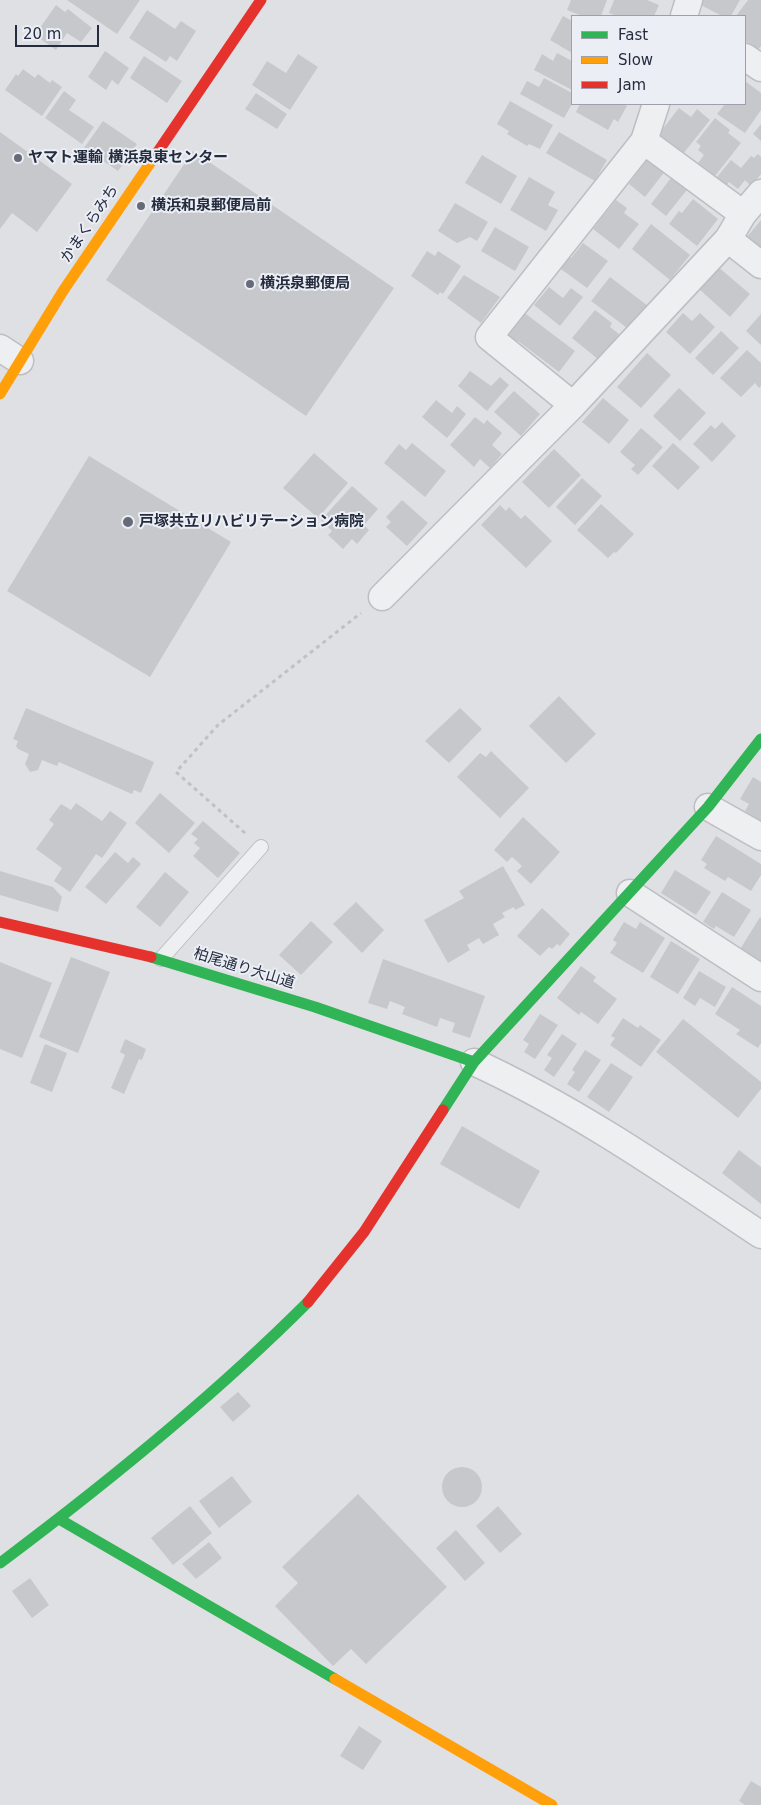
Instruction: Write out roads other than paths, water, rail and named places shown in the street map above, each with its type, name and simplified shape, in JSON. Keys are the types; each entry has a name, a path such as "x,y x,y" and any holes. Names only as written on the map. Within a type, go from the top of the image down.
{"street":[{"name":"かまくらみち","path":"0,394 10,355 63,291 261,0"},
{"path":"746,57 761,68"},
{"path":"574,405 489,337 644,141 656,105"},
{"path":"644,141 743,214"},
{"path":"382,597 574,405 728,239 743,214 761,193"},
{"path":"728,239 761,265"},
{"path":"0,1563 59,1518 250,1360 317,1293 364,1232 474,1062 757,752"},
{"path":"708,807 761,837"},
{"path":"630,893 761,978"},
{"name":"柏尾通り大山道","path":"0,922 161,960 315,1007 474,1062"},
{"path":"474,1062 523,1084 646,1158 761,1234"},
{"path":"59,1518 552,1805"}],"lane":[{"path":"161,960 261,847"}],"place":[{"name":"ヤマト運輸 横浜泉東センター","path":"18,158"},
{"name":"横浜和泉郵便局前","path":"141,206"},
{"name":"横浜泉郵便局","path":"250,284"},
{"name":"戸塚共立リハビリテーション病院","path":"128,522"}]}
